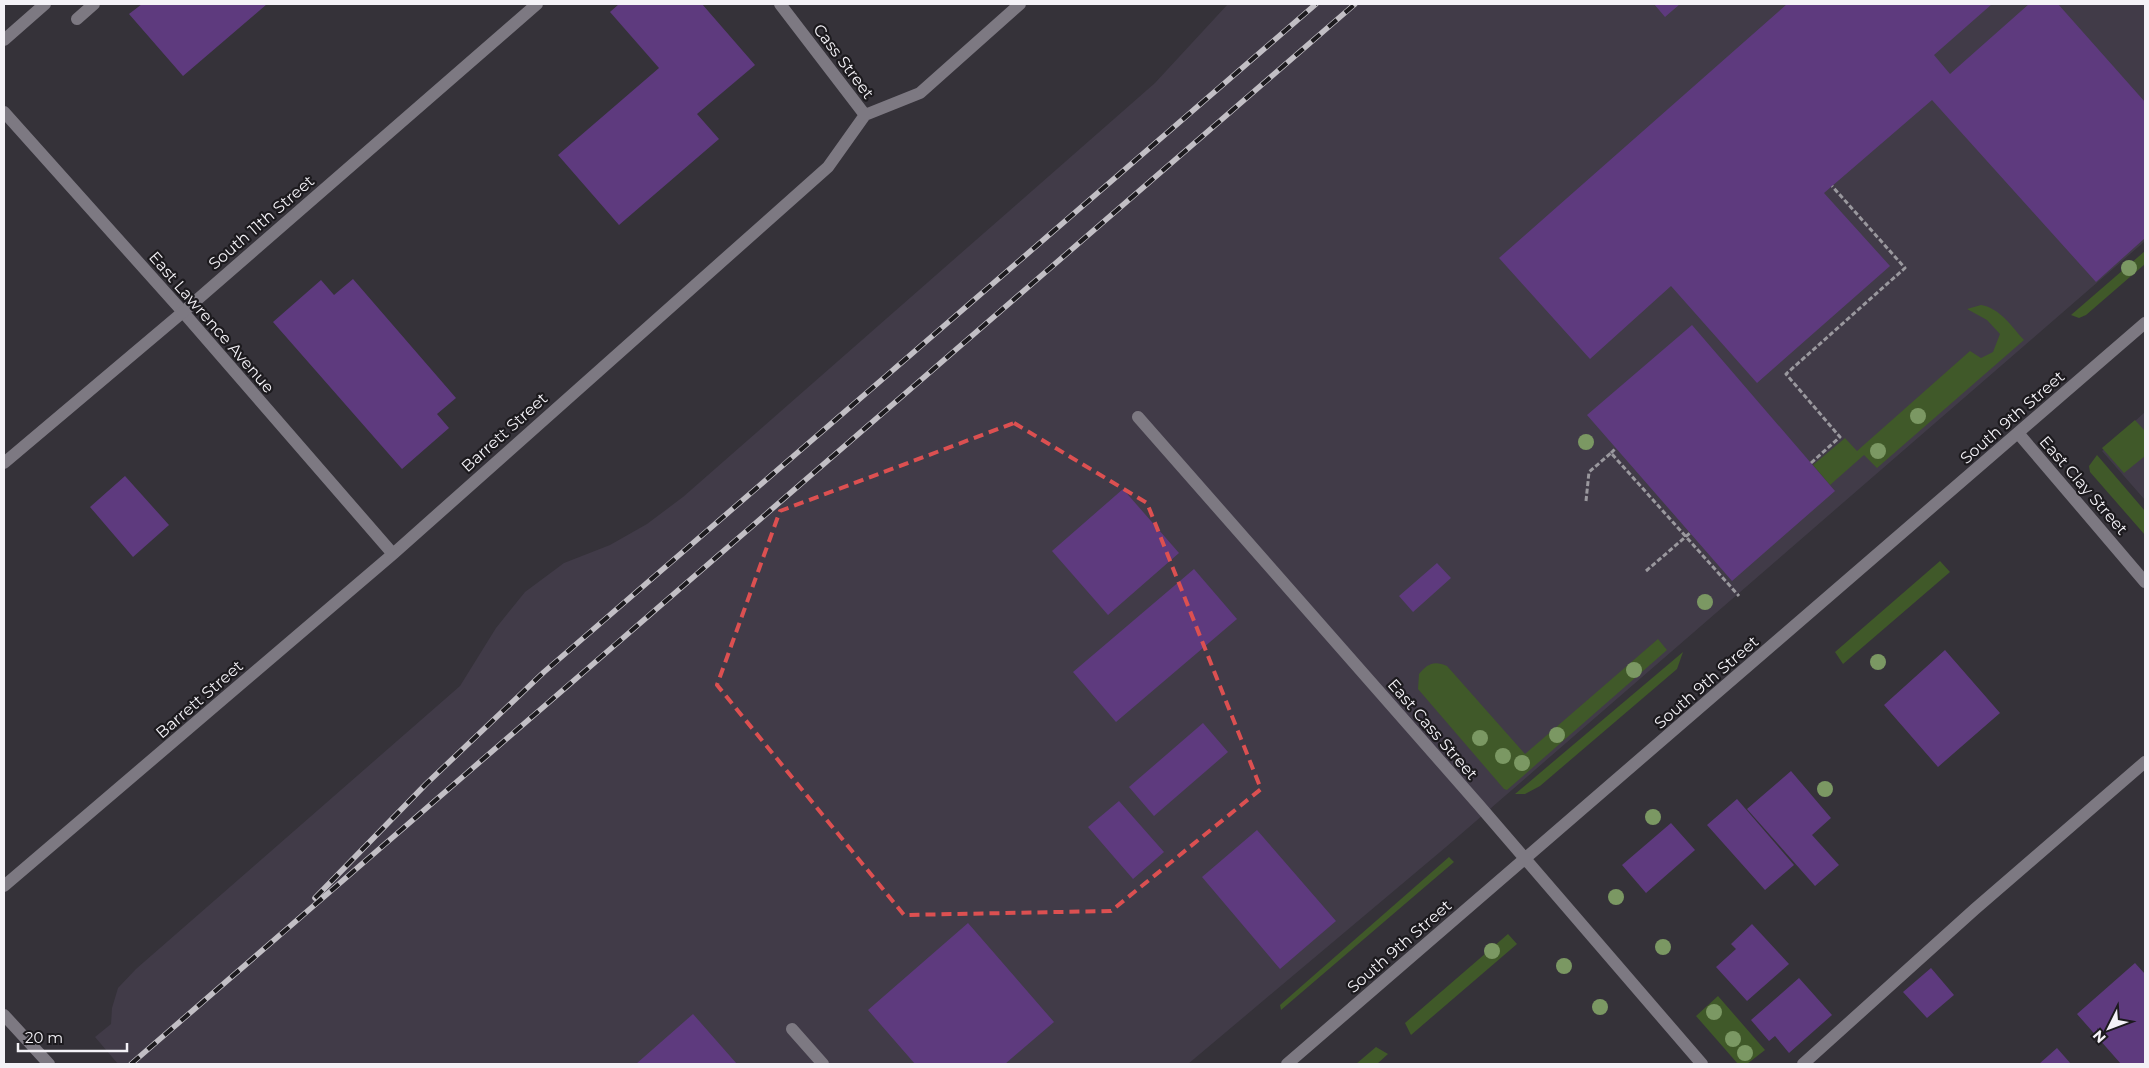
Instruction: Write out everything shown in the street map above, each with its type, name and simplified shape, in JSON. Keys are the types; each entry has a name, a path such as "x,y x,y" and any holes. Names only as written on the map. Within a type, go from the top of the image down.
{"street":[{"path":"4,40 46,4"},
{"path":"77,19 94,4"},
{"name":"South 11th Street","path":"4,463 183,312 537,4"},
{"name":"Cass Street","path":"780,4 865,115"},
{"path":"865,115 920,93 1020,4"},
{"name":"East Lawrence Avenue","path":"4,112 183,312 393,554"},
{"name":"Barrett Street","path":"4,886 393,554 828,167 865,115"},
{"name":"South 9th Street","path":"1286,1064 2145,323"},
{"name":"East Cass Street","path":"1138,417 1702,1064"},
{"name":"East Clay Street","path":"2018,433 2145,582"},
{"path":"1803,1064 1975,909 2145,762"},
{"path":"4,1015 49,1064"},
{"path":"792,1029 823,1064"}],"path":[{"path":"1811,462 1840,437 1786,374 1905,268 1832,186"},
{"path":"1586,502 1589,472 1616,448"},
{"path":"1611,453 1739,596"},
{"path":"1646,572 1690,533"}],"highlighted area":[{"path":"1014,423 1147,503 1261,789 1111,911 904,915 717,685 780,511"}],"shaded area":[{"path":"1228,4 2145,4 2145,241 1446,847 1188,1064 118,1064 95,1037 111,1024 112,1008 118,988 136,969 460,686 496,628 525,592 564,563 610,545 647,524 683,497 1155,83"},
{"path":"2145,412 2145,500 2102,451"}],"green space":[{"path":"2145,251 2145,264 2086,315 2079,318 2071,315"},
{"path":"1981,305 2000,314 2024,340 1877,468 1864,455 1830,485 1813,465 1845,438 1857,451 1970,351 1981,358 1993,352 2000,334 1987,320 1967,309"},
{"path":"2135,420 2145,431 2145,456 2124,473 2102,448"},
{"path":"2097,455 2145,511 2145,535 2090,472 2089,466"},
{"path":"1940,561 1950,572 1843,664 1835,652"},
{"path":"1658,639 1667,650 1507,790 1504,789 1418,689 1419,674 1425,668 1435,663 1447,666 1525,754"},
{"path":"1683,652 1677,669 1540,786 1525,794 1515,794"},
{"path":"1449,857 1454,862 1281,1010 1280,1005"},
{"path":"1508,934 1517,944 1411,1035 1405,1023"},
{"path":"1718,996 1765,1050 1747,1064 1738,1064 1696,1016"},
{"path":"1376,1047 1388,1054 1377,1064 1356,1064"}],"building":[{"path":"142,4 267,4 183,76 129,14"},
{"path":"619,4 702,4 755,65 697,114 719,139 619,225 558,155 659,68 610,12"},
{"path":"1654,4 1680,4 1665,17"},
{"path":"1787,4 1992,4 1934,55 1950,74 2029,4 2058,4 2145,102 2145,238 2096,282 1932,100 1824,193 1890,266 1757,383 1671,286 1590,359 1499,258"},
{"path":"353,279 456,398 437,414 449,428 402,469 273,322 321,280 334,295"},
{"path":"1692,325 1835,491 1732,581 1587,415"},
{"path":"125,476 169,525 133,557 90,507"},
{"path":"1123,489 1179,553 1108,615 1052,551"},
{"path":"1437,563 1451,578 1413,612 1399,596"},
{"path":"1194,569 1237,619 1116,722 1073,672"},
{"path":"1945,650 2000,713 1938,767 1884,705"},
{"path":"1203,723 1228,752 1154,816 1129,787"},
{"path":"1791,771 1831,818 1812,835 1839,865 1815,886 1747,809"},
{"path":"1737,799 1794,865 1765,890 1707,825"},
{"path":"1119,801 1164,852 1133,879 1088,827"},
{"path":"1671,823 1695,850 1646,893 1622,865"},
{"path":"1257,830 1336,921 1280,969 1202,877"},
{"path":"968,923 1054,1022 1005,1064 915,1064 868,1010"},
{"path":"1752,924 1789,964 1747,1001 1716,967 1736,949 1731,944"},
{"path":"2135,963 2145,974 2145,1064 2121,1064 2077,1014"},
{"path":"1931,968 1954,995 1927,1018 1903,992"},
{"path":"1799,978 1832,1015 1789,1053 1775,1036 1769,1041 1751,1020"},
{"path":"693,1014 737,1064 636,1064"},
{"path":"2057,1048 2071,1064 2039,1064"}],"railway":[{"path":"315,898 426,784 544,672 1316,4"},
{"path":"131,1064 1355,4"}]}
